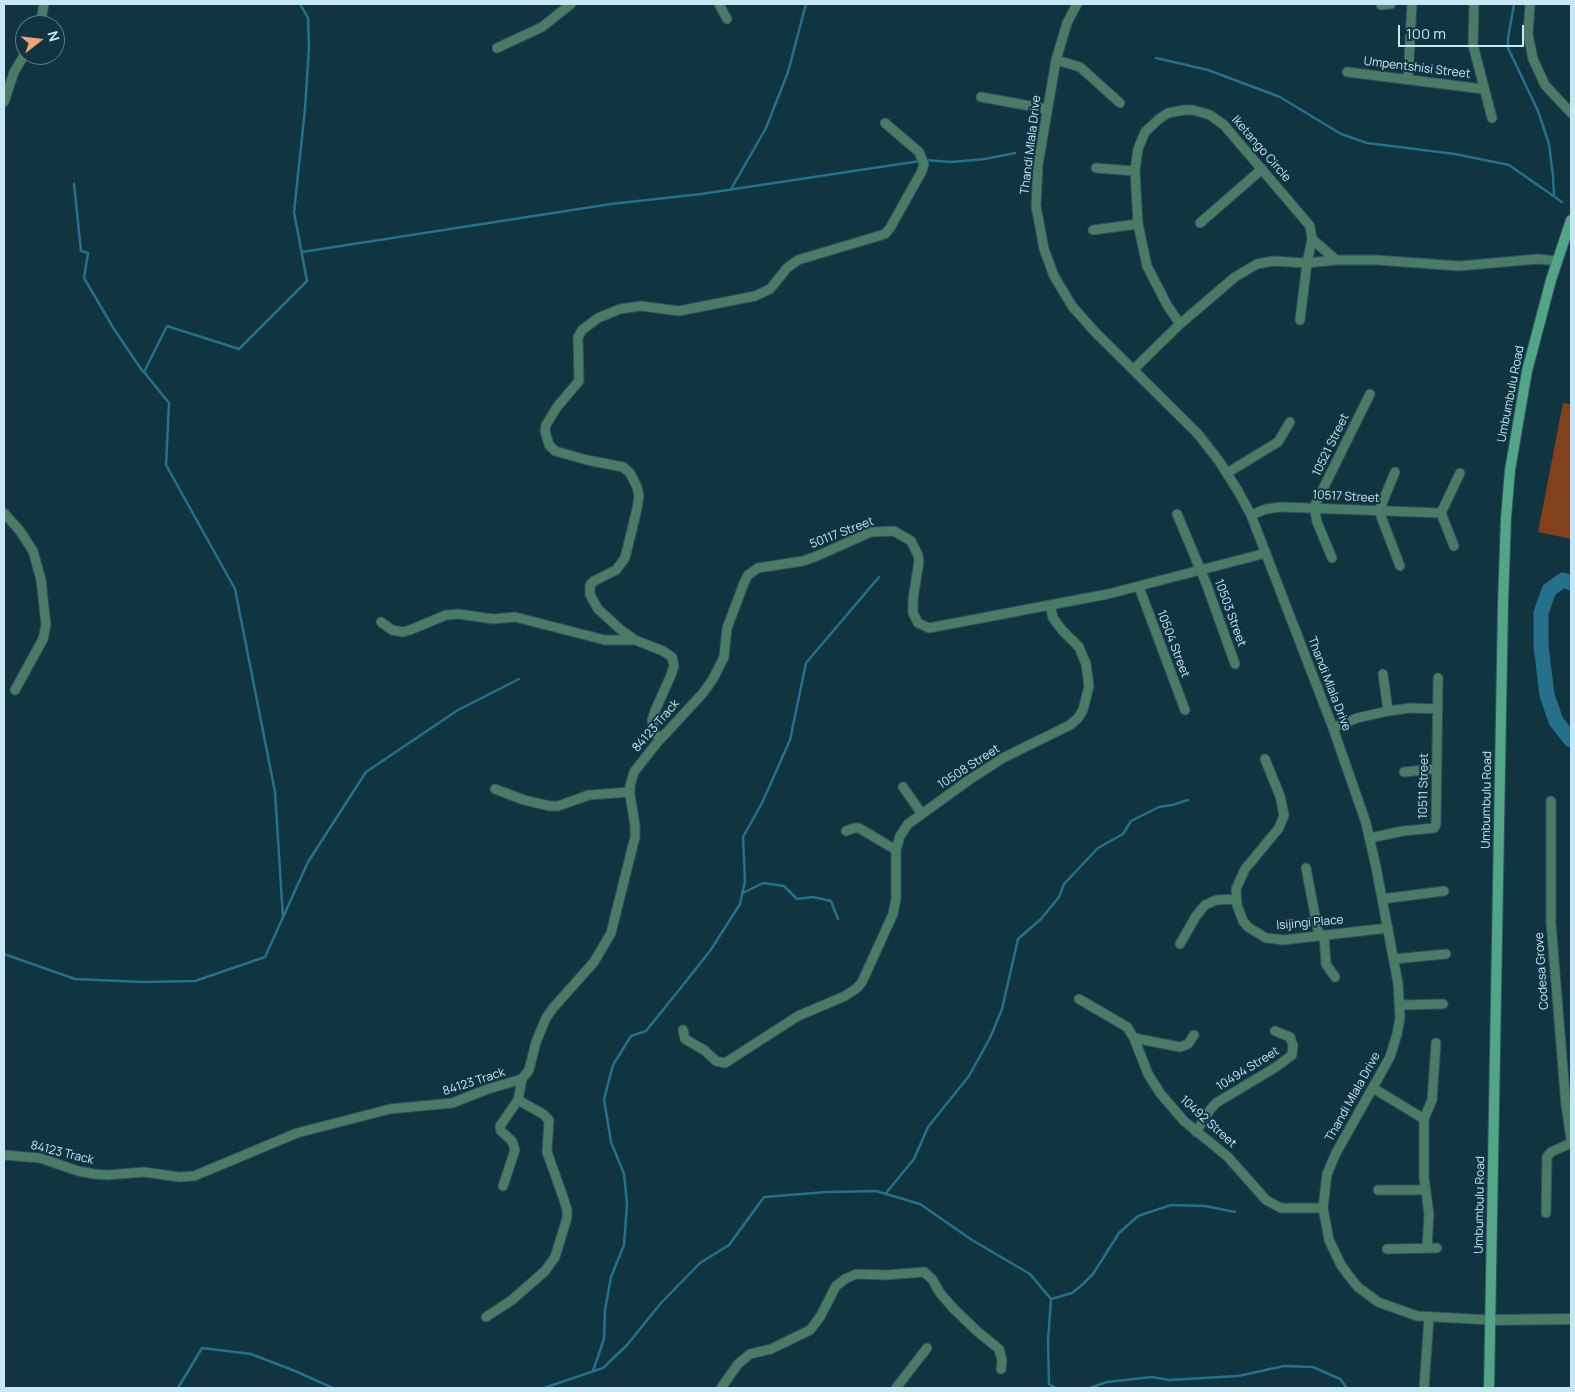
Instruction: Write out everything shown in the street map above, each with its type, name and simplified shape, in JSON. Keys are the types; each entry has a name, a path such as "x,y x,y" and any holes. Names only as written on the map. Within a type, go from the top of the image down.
{"main road":[{"name":"Umbumbulu Road","path":"1489,1388 1506,518 1510,470 1518,417 1541,314 1571,220"}],"street":[{"path":"497,48 542,27 571,4"},
{"path":"719,4 727,19"},
{"name":"Thandi Mlala Drive","path":"1077,4 1067,22 1056,60 1038,165 1037,217 1044,249 1054,276 1072,306 1094,332 1134,369 1198,434 1227,474 1251,515 1332,728 1370,838 1394,959 1400,1018 1394,1046 1331,1164 1325,1184 1323,1208 1326,1227 1341,1265 1358,1286 1378,1302 1417,1316 1429,1318 1491,1320"},
{"path":"1381,5 1391,4"},
{"path":"1408,80 1412,4"},
{"path":"1474,4 1473,45 1492,118"},
{"path":"1530,4 1528,34 1533,59 1545,85 1571,113"},
{"path":"1056,60 1080,67 1120,103"},
{"path":"4,102 18,65"},
{"name":"Umpentshisi Street","path":"1347,72 1483,89"},
{"path":"981,97 1047,109"},
{"name":"Iketango Circle","path":"1180,324 1166,305 1151,277 1138,224 1135,171 1138,149 1145,132 1168,113 1184,110 1202,112 1217,119 1224,125 1306,220 1310,226 1312,239"},
{"path":"660,739 654,732 652,720 671,675 674,661 668,653 635,640 602,613 593,601 590,589 594,581 616,570 625,558 637,509 638,496 634,480 623,467 555,451 549,445 545,431 546,425 557,407 579,381 579,334 598,318 620,309 641,306 678,311 755,296 770,289 787,268 798,260 885,234 922,171 924,164 919,152 885,123"},
{"path":"1096,168 1135,171"},
{"path":"1200,223 1262,169"},
{"path":"1093,230 1138,224"},
{"path":"1300,320 1312,239 1336,260"},
{"path":"1134,369 1180,324 1235,277 1250,268 1273,261 1307,263 1336,260 1377,260 1448,266 1538,259 1557,261"},
{"name":"10521 Street","path":"1314,507 1370,394"},
{"path":"1227,474 1278,442 1290,422"},
{"path":"1395,472 1379,511 1400,566"},
{"path":"1454,546 1441,513 1460,473"},
{"name":"10517 Street","path":"1251,515 1266,509 1281,507 1441,513"},
{"path":"1314,507 1317,522 1332,558"},
{"path":"4,513 27,542 35,558 41,580 46,625 43,639 15,690"},
{"name":"10503 Street","path":"1177,514 1201,571 1235,664"},
{"name":"50117 Street","path":"703,693 713,679 724,657 727,628 748,576 758,568 803,561 817,556 871,532 894,531 907,537 915,547 919,561 913,599 913,613 918,624 934,628 1050,605"},
{"path":"1050,605 1138,587 1266,553"},
{"name":"10504 Street","path":"1138,587 1185,710"},
{"name":"10508 Street","path":"683,1030 685,1039 704,1050 716,1060 725,1063 798,1016 836,1000 857,988 866,975 893,914 896,899 896,850 908,824 1003,758 1070,725 1083,710 1089,686 1086,664 1079,647 1053,618 1050,605"},
{"path":"381,622 392,630 403,632 446,615 459,614 493,619 515,616 605,640 635,640"},
{"path":"1383,674 1388,710"},
{"name":"10511 Street","path":"1370,838 1435,827 1438,678"},
{"name":"84123 Track","path":"4,1155 40,1158 78,1171 100,1175 144,1172 179,1177 194,1176 297,1133 390,1109 452,1103 522,1078 529,1070 536,1042 546,1018 601,953 611,933 635,837 630,792 634,772 660,739 703,693"},
{"path":"1332,728 1357,718 1388,710 1410,708 1438,709"},
{"path":"1180,944 1196,916 1205,905 1216,900 1236,899 1236,889 1246,869 1277,832 1283,820 1284,810 1280,796 1265,759"},
{"path":"1404,772 1437,769"},
{"path":"903,787 922,814"},
{"path":"495,789 524,800 550,806 558,806 589,795 630,792"},
{"name":"Codesa Grove","path":"1551,801 1550,923 1566,1106 1571,1141"},
{"path":"846,831 859,828 896,850"},
{"path":"1306,868 1322,935 1326,964 1335,977"},
{"path":"1382,898 1444,891"},
{"name":"Isijingi Place","path":"1236,899 1243,921 1248,928 1260,936 1282,940 1388,928"},
{"path":"1394,959 1446,954"},
{"name":"10492 Street","path":"1079,1000 1127,1027 1134,1038 1153,1084 1176,1113 1196,1132 1228,1157 1266,1200 1274,1205 1291,1208 1323,1208"},
{"path":"1400,1005 1443,1004"},
{"name":"10494 Street","path":"1196,1132 1216,1103 1276,1067 1292,1055 1293,1046 1290,1037 1275,1031"},
{"path":"1134,1038 1180,1047 1188,1044 1194,1035"},
{"path":"1427,1248 1429,1214 1424,1168 1424,1120 1432,1100 1436,1043"},
{"path":"503,1186 515,1150 512,1142 501,1131 500,1126 518,1100 522,1078"},
{"path":"1373,1088 1424,1120"},
{"path":"486,1317 512,1300 544,1271 555,1257 567,1218 567,1210 547,1152 549,1120 543,1114 518,1100"},
{"path":"1546,1212 1547,1157 1571,1141"},
{"path":"1378,1190 1426,1190"},
{"path":"1387,1249 1437,1248"},
{"path":"721,1388 738,1364 750,1354 771,1349 810,1330 820,1317 836,1286 856,1274 886,1275 924,1272 932,1279 940,1294 953,1308 999,1349 1002,1361 1001,1369"},
{"path":"1424,1388 1429,1318"},
{"path":"1491,1320 1571,1319"},
{"path":"896,1388 927,1348"}],"shaded area":[{"path":"1563,403 1571,404 1571,539 1538,532"}],"waterway":[{"path":"283,918 275,792 235,589 166,465 169,403 144,372 167,326 239,349 307,281 294,212 305,109 309,48 308,18 300,4"},
{"path":"731,189 766,128 788,72 806,4"},
{"path":"1514,4 1508,48 1538,111 1549,144 1554,195"},
{"path":"1156,58 1208,70 1280,97 1341,134 1367,143 1455,154 1509,165 1562,202"},
{"path":"925,160 951,162 985,159 1015,153"},
{"path":"302,252 611,204 701,194 920,161"},
{"path":"74,184 81,251 88,253 84,278 114,329 143,372"},
{"path":"593,1371 604,1339 605,1310 611,1277 624,1245 627,1204 624,1174 611,1142 604,1099 613,1065 631,1036 646,1031 710,951 740,904 745,881 743,837 762,803 790,740 806,663 879,577"},
{"path":"1571,583 1563,580 1549,590 1541,613 1541,646 1547,695 1556,721 1571,740"},
{"path":"4,954 75,979 142,982 195,981 265,957 308,862 366,772 458,710 519,679"},
{"path":"886,1193 914,1159 928,1127 969,1076 990,1038 1002,1009 1018,939 1041,919 1059,897 1064,884 1098,848 1123,834 1131,821 1159,807 1188,800"},
{"path":"743,893 763,883 784,886 797,899 813,897 831,901 838,919"},
{"path":"544,1388 603,1368 627,1345 661,1303 700,1263 729,1245 764,1197 827,1192 876,1191 920,1204 972,1240 1030,1274 1051,1299 1048,1341 1049,1384 1056,1388"},
{"path":"1051,1299 1072,1293 1082,1285 1093,1274 1119,1233 1138,1216 1171,1205 1205,1206 1235,1212"},
{"path":"178,1388 202,1348 251,1354 333,1388"},
{"path":"1090,1388 1107,1382 1152,1377 1169,1380 1238,1376 1284,1366 1313,1367 1340,1379 1347,1388"}]}
